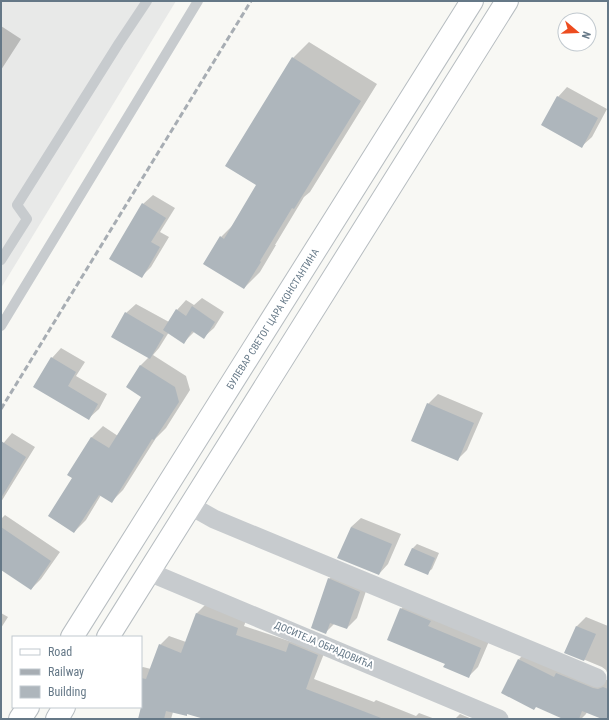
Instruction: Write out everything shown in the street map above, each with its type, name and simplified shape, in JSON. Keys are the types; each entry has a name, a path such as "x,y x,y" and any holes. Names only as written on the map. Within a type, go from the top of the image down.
{"main road":[{"name":"БУЛЕВАР СВЕТОГ ЦАРА КОНСТАНТИНА","path":"73,636 472,1"},
{"path":"109,636 507,1"},
{"path":"20,719 27,708"},
{"path":"57,719 63,708"}],"street":[{"path":"191,506 214,520 598,678"},
{"name":"ДОСИТЕЈА ОБРАДОВИЋА","path":"150,572 499,719"}],"lane":[{"path":"1,260 27,219 17,204 147,1"},
{"path":"1,326 198,1"}],"shaded area":[{"path":"1,1 176,1 1,288"}],"building":[{"path":"292,57 361,101 294,209 292,208 244,289 203,264 220,236 224,239 256,185 225,166"},
{"path":"557,96 598,118 582,148 541,125"},
{"path":"142,203 166,218 151,242 160,247 142,278 109,259"},
{"path":"192,306 215,322 204,339 192,331 184,344 163,330 176,309 186,316"},
{"path":"125,312 164,335 150,359 111,337"},
{"path":"51,357 76,372 68,386 98,404 89,420 33,387"},
{"path":"140,365 175,387 179,402 154,440 152,439 112,503 99,495 74,533 48,516 72,478 67,475 91,437 109,448 141,397 126,387"},
{"path":"427,403 474,423 458,461 411,441"},
{"path":"1,441 26,457 1,498"},
{"path":"1,527 51,561 31,590 1,570"},
{"path":"351,527 392,544 379,575 337,558"},
{"path":"412,548 435,558 428,575 404,565"},
{"path":"328,578 360,592 347,629 330,623 326,634 311,628"},
{"path":"400,608 431,621 428,626 481,648 469,678 443,667 445,664 387,640"},
{"path":"196,613 238,628 236,635 286,652 289,643 318,655 306,689 381,718 204,719 187,714 187,716 166,711 164,719 138,719 142,708 142,678 146,679 159,644 181,653"},
{"path":"576,626 596,634 584,661 564,653"},
{"path":"518,659 554,677 556,673 593,688 598,689 603,687 608,689 608,719 602,719 582,711 579,719 563,719 536,707 534,710 501,693"}],"railway":[{"path":"1,409 251,1"}]}
